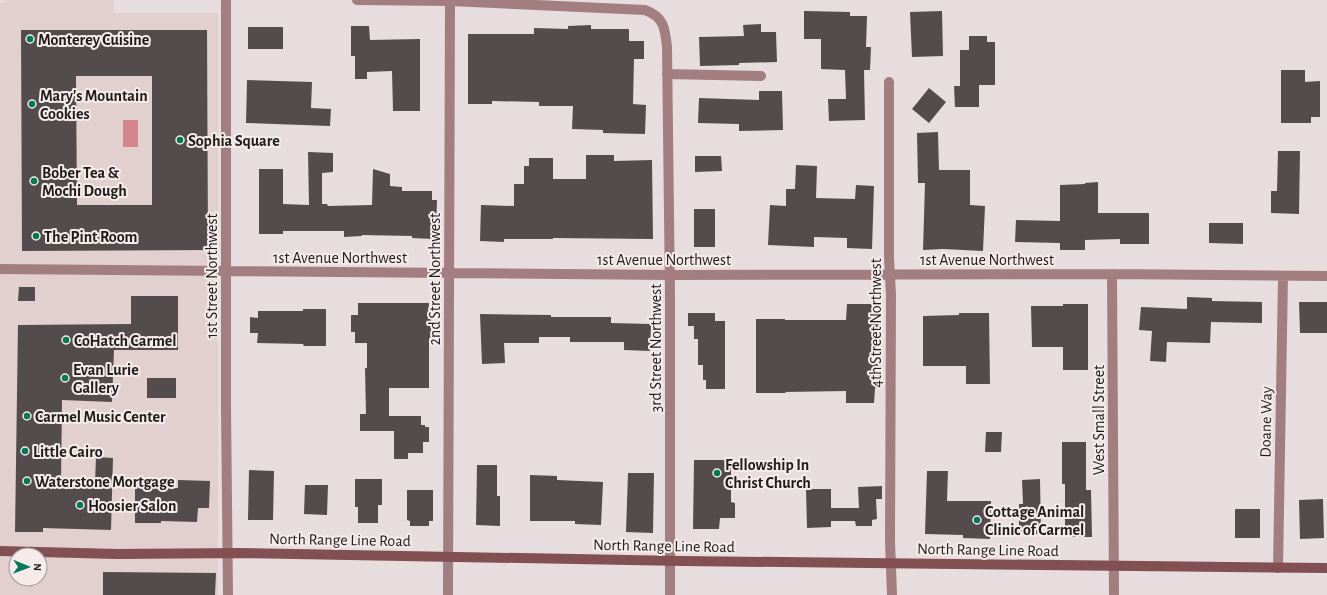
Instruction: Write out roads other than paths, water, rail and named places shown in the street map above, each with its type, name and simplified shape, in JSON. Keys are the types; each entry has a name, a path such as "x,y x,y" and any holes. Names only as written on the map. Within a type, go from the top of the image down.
{"main road":[{"name":"North Range Line Road","path":"0,551 118,554 227,553 670,561 1327,568"}],"street":[{"name":"1st Street Northwest","path":"226,0 228,595"},
{"path":"356,0 450,1"},
{"name":"3rd Street Northwest","path":"450,1 645,10 652,12 658,17 666,30 669,275 670,595"},
{"name":"2nd Street Northwest","path":"448,595 450,1"},
{"path":"667,74 761,76"},
{"name":"4th Street Northwest","path":"889,82 892,595"},
{"name":"1st Avenue Northwest","path":"0,269 669,275 1112,274 1327,276"},
{"name":"West Small Street","path":"1112,274 1114,595"},
{"name":"Doane Way","path":"1278,568 1283,276"}],"place":[{"name":"Monterey Cuisine","path":"30,39"},
{"name":"Mary's Mountain Cookies","path":"32,104"},
{"name":"Sophia Square","path":"180,140"},
{"name":"Bober Tea & Mochi Dough","path":"34,181"},
{"name":"The Pint Room","path":"36,236"},
{"name":"CoHatch Carmel","path":"66,340"},
{"name":"Evan Lurie Gallery","path":"65,378"},
{"name":"Carmel Music Center","path":"27,416"},
{"name":"Little Cairo","path":"25,451"},
{"name":"Fellowship In Christ Church","path":"717,473"},
{"name":"Waterstone Mortgage","path":"27,481"},
{"name":"Hoosier Salon","path":"80,505"},
{"name":"Cottage Animal Clinic of Carmel","path":"977,520"}]}
